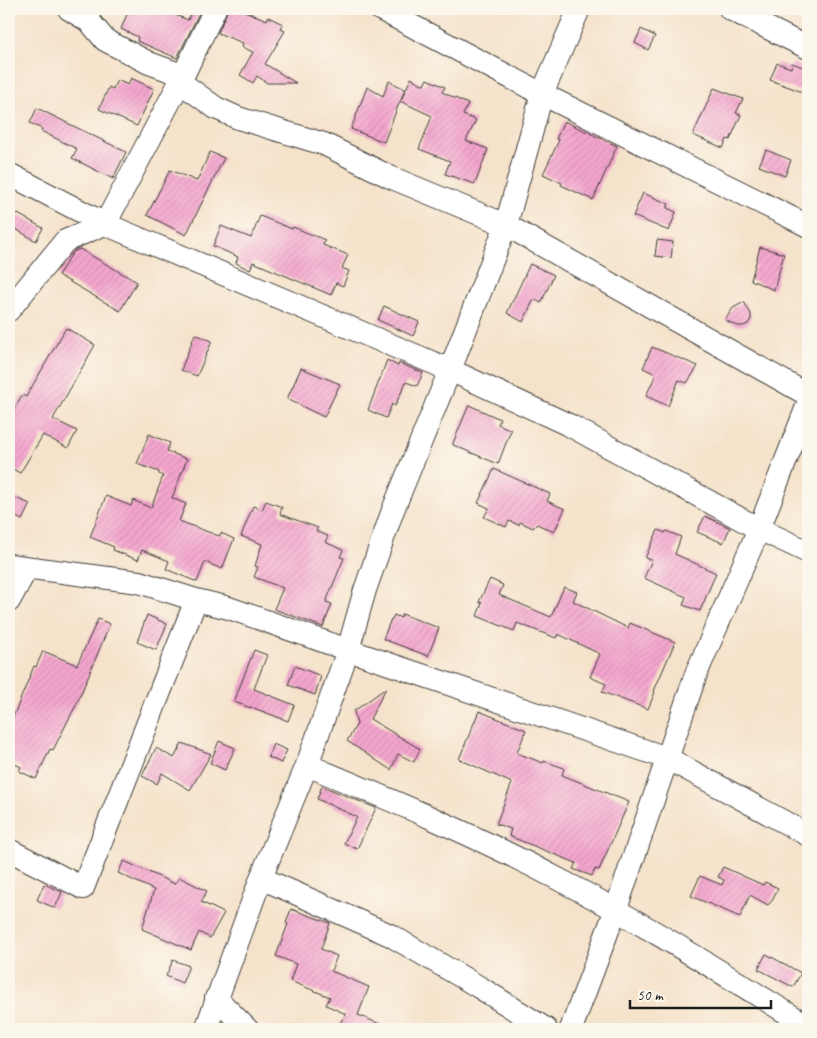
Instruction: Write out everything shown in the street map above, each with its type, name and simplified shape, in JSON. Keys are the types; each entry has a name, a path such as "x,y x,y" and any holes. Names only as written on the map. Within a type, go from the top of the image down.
{"street":[{"path":"69,9 90,22 105,40 181,78 216,108 238,118 324,144 390,177 506,225 808,395"},
{"path":"9,310 65,241 105,224 215,9"},
{"path":"380,9 542,94 808,226"},
{"path":"206,1029 261,878 307,765 348,650 365,590 392,510 450,370 506,225 542,94 579,9"},
{"path":"730,9 808,48"},
{"path":"9,174 105,224 450,370 571,426 759,529 808,552"},
{"path":"571,1029 616,909 696,674 759,529 808,404"},
{"path":"9,601 18,567 139,582 229,608 667,758 808,835"},
{"path":"9,850 83,888 196,600"},
{"path":"307,765 433,817 555,877 616,909 808,1026"},
{"path":"261,878 390,935 546,1029"},
{"path":"216,998 247,1029"}],"building":[{"path":"129,9 160,9 188,20 192,9 201,9 177,58 137,41 138,37 121,29"},
{"path":"228,9 239,9 267,20 268,17 283,24 281,29 285,31 265,64 296,83 267,83 257,76 253,83 240,75 253,52 242,47 243,43 218,33"},
{"path":"641,29 655,36 648,50 635,43"},
{"path":"777,63 791,68 792,63 808,69 808,94 770,80"},
{"path":"131,78 154,89 137,126 99,109 109,87 113,89 117,80 128,85"},
{"path":"411,78 424,85 427,79 445,87 442,92 468,104 463,115 476,120 466,141 488,149 475,184 445,174 450,161 419,149 432,116 400,101 384,142 351,129 367,87 383,96 389,81 405,89 401,100"},
{"path":"714,88 743,99 736,113 741,115 730,140 727,139 723,148 693,135"},
{"path":"37,108 126,152 113,179 72,158 77,149 41,131 42,129 30,123"},
{"path":"564,121 617,146 593,200 543,174 559,140 556,139"},
{"path":"766,150 791,160 785,176 759,166"},
{"path":"210,152 224,158 186,235 147,215 170,170 197,181"},
{"path":"643,193 669,204 667,208 676,212 669,231 633,216"},
{"path":"9,209 43,228 36,241 9,225"},
{"path":"260,216 325,240 323,245 348,255 342,268 349,271 343,286 336,283 331,295 253,262 250,270 236,263 238,257 213,246 221,226 251,238"},
{"path":"657,240 673,242 671,258 655,256"},
{"path":"760,247 784,254 774,290 751,280"},
{"path":"80,249 137,282 120,311 58,275 73,252"},
{"path":"530,264 554,275 541,303 534,299 523,322 507,313"},
{"path":"744,302 751,314 748,324 737,326 725,320 733,308"},
{"path":"384,306 419,322 413,336 378,320"},
{"path":"66,328 95,345 53,419 77,431 68,448 43,435 20,473 9,467 9,418 22,395 26,397"},
{"path":"195,334 212,341 197,376 181,370"},
{"path":"652,347 698,366 687,383 679,380 668,406 646,396 656,374 643,368"},
{"path":"387,360 398,366 399,363 423,373 417,386 406,382 395,406 392,404 386,418 368,410"},
{"path":"301,368 340,384 324,417 287,399"},
{"path":"469,405 500,419 498,424 511,430 498,464 453,445"},
{"path":"149,434 170,443 167,451 187,459 172,498 186,504 179,521 219,536 221,533 234,539 222,569 205,562 197,582 166,569 169,561 142,550 138,560 113,550 114,547 90,537 106,496 131,506 133,500 151,508 163,476 159,472 137,464"},
{"path":"494,469 550,494 547,501 565,509 554,532 537,524 533,528 520,522 519,525 509,521 506,527 484,517 489,508 478,503"},
{"path":"16,498 30,504 22,520 9,513"},
{"path":"266,501 282,507 280,514 318,528 316,531 328,536 325,542 343,550 340,557 344,558 326,602 332,604 323,627 274,609 283,588 254,577 258,567 255,566 262,544 241,536 253,506 262,510"},
{"path":"705,516 730,528 723,543 697,532"},
{"path":"658,530 681,537 675,554 716,573 700,611 683,605 686,597 644,578 652,560 645,558"},
{"path":"490,579 503,585 499,595 551,617 564,587 577,592 573,601 628,628 630,623 675,642 648,709 602,692 606,684 590,677 600,654 558,634 556,638 517,623 514,631 477,616 482,603 479,602"},
{"path":"402,614 439,628 428,656 383,639 394,615 401,618"},
{"path":"147,615 167,624 156,650 137,642"},
{"path":"98,619 110,624 77,703 53,750 50,749 36,779 19,771 21,767 9,761 9,727 34,666 36,667 43,651 77,665"},
{"path":"254,650 267,655 254,689 294,705 288,721 234,702"},
{"path":"295,666 321,676 315,695 288,685"},
{"path":"386,688 370,719 420,749 414,762 398,754 391,770 347,741 357,724 354,711"},
{"path":"479,711 526,730 517,753 543,763 544,761 564,768 562,775 629,802 599,870 595,869 592,876 573,869 576,863 509,836 511,829 496,824 512,783 459,759"},
{"path":"219,741 235,748 225,770 210,763"},
{"path":"182,743 211,754 190,790 162,773 157,784 142,776 156,748 174,758"},
{"path":"273,744 287,750 281,763 268,757"},
{"path":"322,786 376,808 357,849 344,843 357,817 317,799"},
{"path":"124,861 175,884 179,877 207,891 201,902 224,913 210,938 199,932 191,950 142,929 154,890 118,873"},
{"path":"723,867 763,885 765,882 778,888 771,902 768,905 750,895 740,917 691,896 700,876 722,885 724,880 718,877"},
{"path":"44,884 62,892 55,908 37,900"},
{"path":"291,909 330,923 321,949 337,956 331,971 369,987 358,1015 392,1029 336,1029 346,1014 326,1005 330,997 290,981 296,964 276,956 288,924 286,923"},
{"path":"766,954 801,973 793,987 758,969"},
{"path":"173,960 189,966 182,983 166,976"}]}
